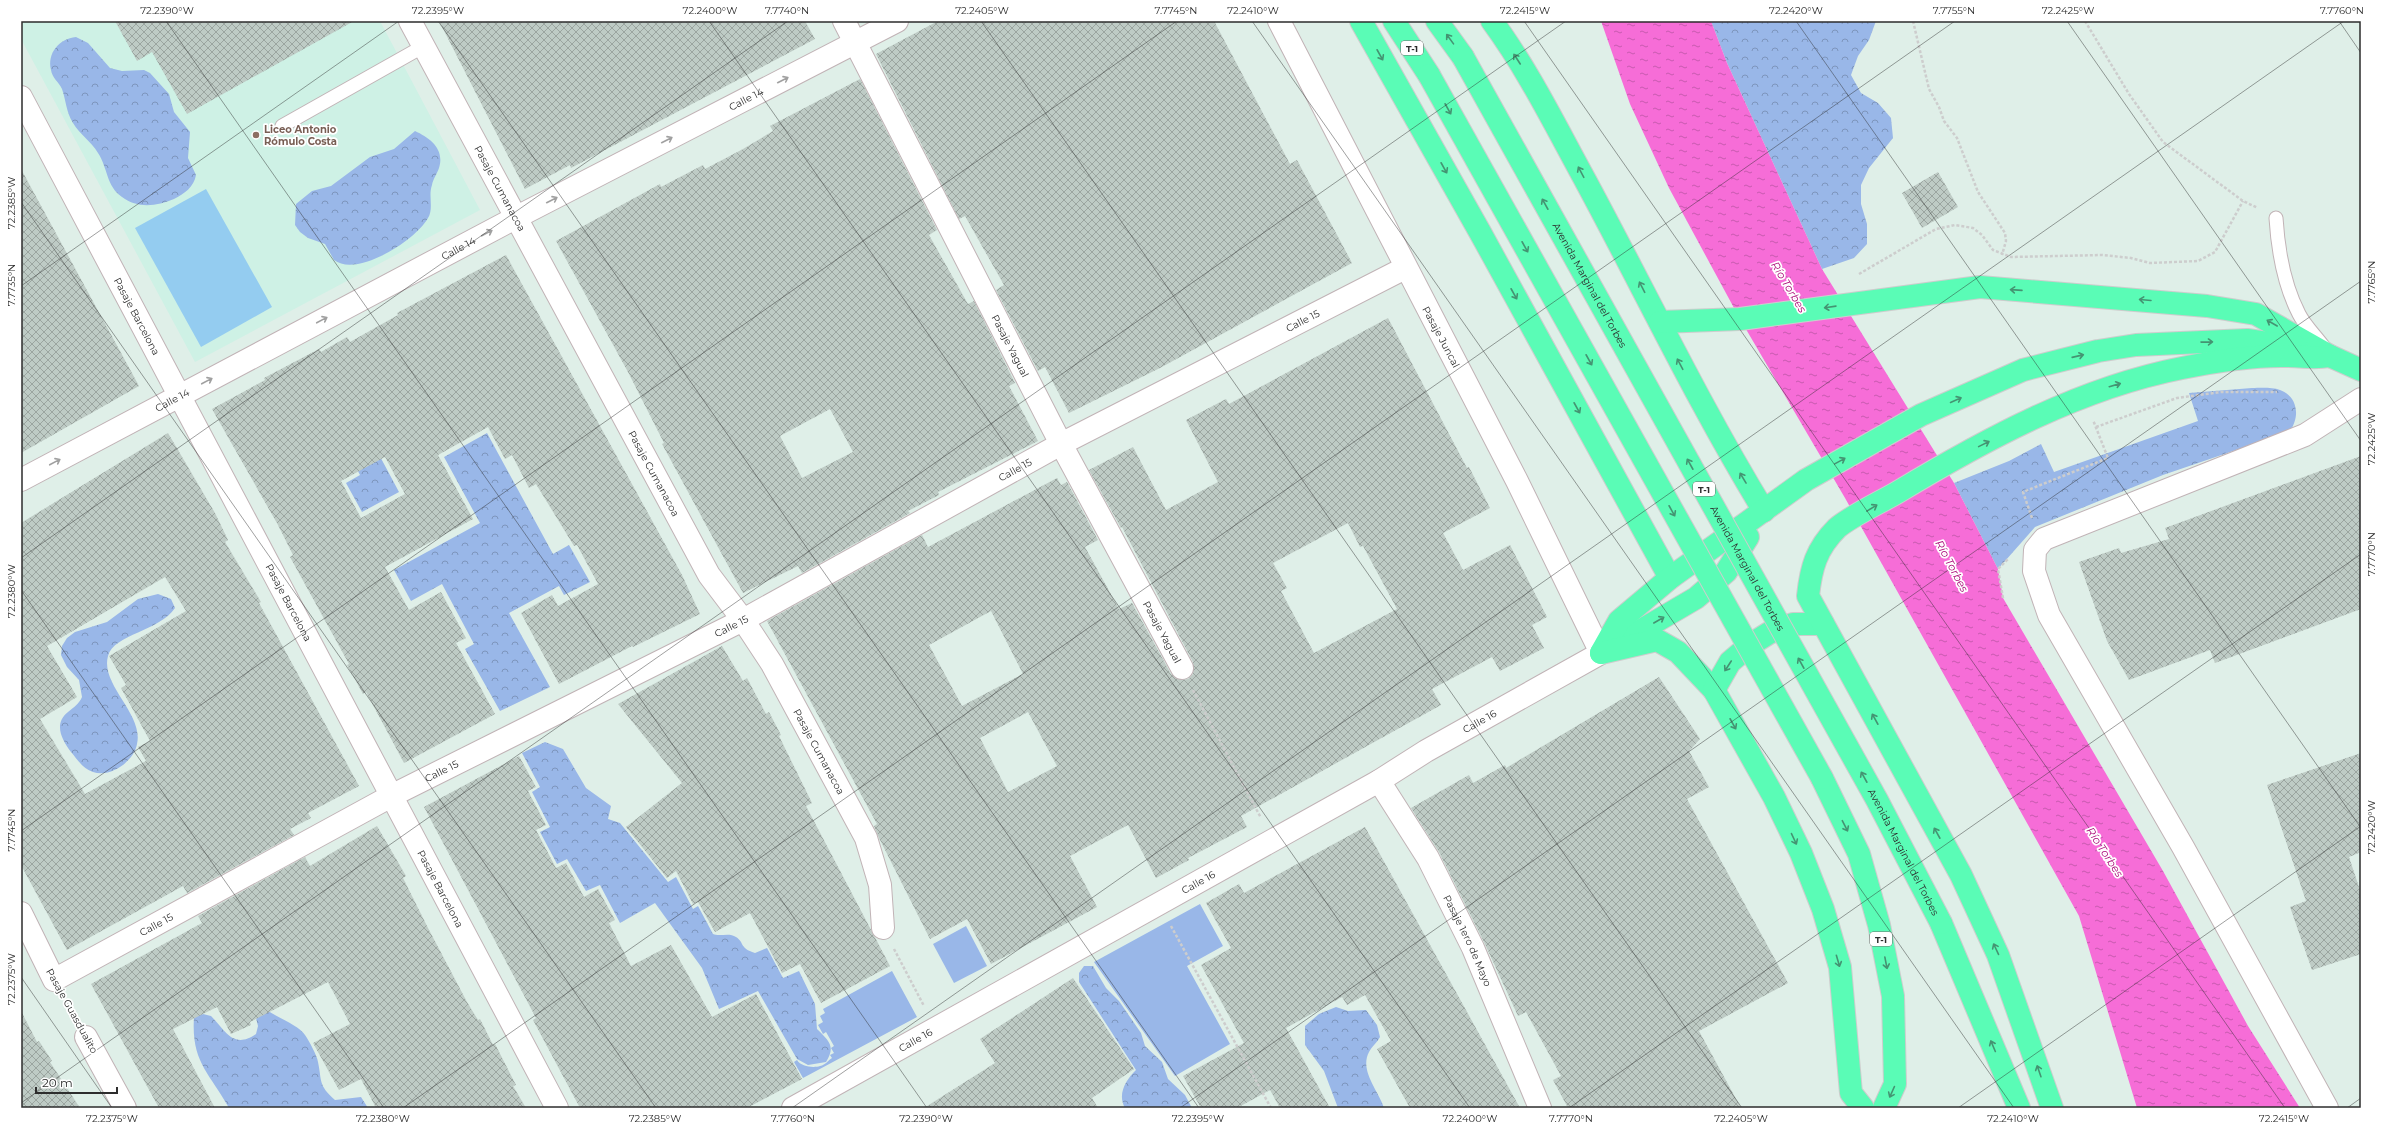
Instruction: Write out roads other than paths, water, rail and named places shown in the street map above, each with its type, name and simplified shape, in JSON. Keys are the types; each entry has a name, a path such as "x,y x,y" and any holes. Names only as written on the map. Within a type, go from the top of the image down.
{"highway":[{"path":"1361,21 1485,240 1670,578"},
{"name":"T-1","path":"1394,21 1429,75 1822,778 1859,854 1878,925 1893,996 1895,1084 1884,1108"},
{"name":"Avenida Marginal del Torbes","path":"1437,21 1463,57 1873,793 1941,923 2019,1108"},
{"path":"1492,21 1534,85 1724,446 1764,511"},
{"path":"1660,322 1740,319 1980,287 2207,306 2256,314 2330,356 2361,370"},
{"path":"1600,653 1619,621 1670,578 1806,480 1921,415 2023,370 2060,360 2136,345 2247,340 2283,343 2330,356"},
{"path":"2052,1108 1995,948 1961,875 1808,596 1810,574 1816,556 1838,528 1949,461 2082,396 2152,376 2216,362 2289,356 2312,359 2330,356"},
{"path":"1600,653 1696,598 1726,572 1764,511"},
{"path":"1714,690 1730,662 1750,645 1769,633 1793,624 1823,624"},
{"path":"1600,653 1657,640 1678,652 1714,690 1774,797 1801,854 1823,909 1840,967 1851,1093 1863,1108"}],"street":[{"name":"Pasaje Cumanacoa","path":"410,21 706,568 744,620 772,664 866,838 880,884 883,928"},
{"name":"Pasaje Yagual","path":"844,21 1061,444 1182,668"},
{"name":"Calle 14","path":"21,480 517,217 897,21"},
{"name":"Pasaje Juncal","path":"1280,21 1405,268 1517,481 1600,653"},
{"name":"Pasaje Barcelona","path":"21,97 393,795 557,1108"},
{"name":"Calle 15","path":"54,980 393,795 744,620 1061,444 1405,268"},
{"path":"2327,1108 2183,847 2073,659 2049,615 2034,571 2035,550 2044,539 2305,435 2361,399"},
{"name":"Calle 16","path":"794,1108 1379,781 1426,751 1600,653"},
{"name":"Pasaje 1ero de Mayo","path":"1379,781 1428,858 1473,948 1540,1108"},
{"name":"Pasaje Guasdualito","path":"21,913 54,980"},
{"name":"Pasaje Guasdualito","path":"86,1038 125,1108"}],"lane":[{"path":"282,126 424,46"},
{"path":"2276,218 2279,251 2292,299 2308,329 2330,356"}],"water":[{"name":"Río Torbes","path":"1601,21 1711,21 1727,63 1822,269 1954,483 1998,569 2003,598 2163,871 2248,1026 2300,1108 2137,1108 2079,916 1845,498 1740,319 1669,188 1630,104"}],"place":[{"name":"Liceo Antonio Rómulo Costa","path":"256,135"}]}
